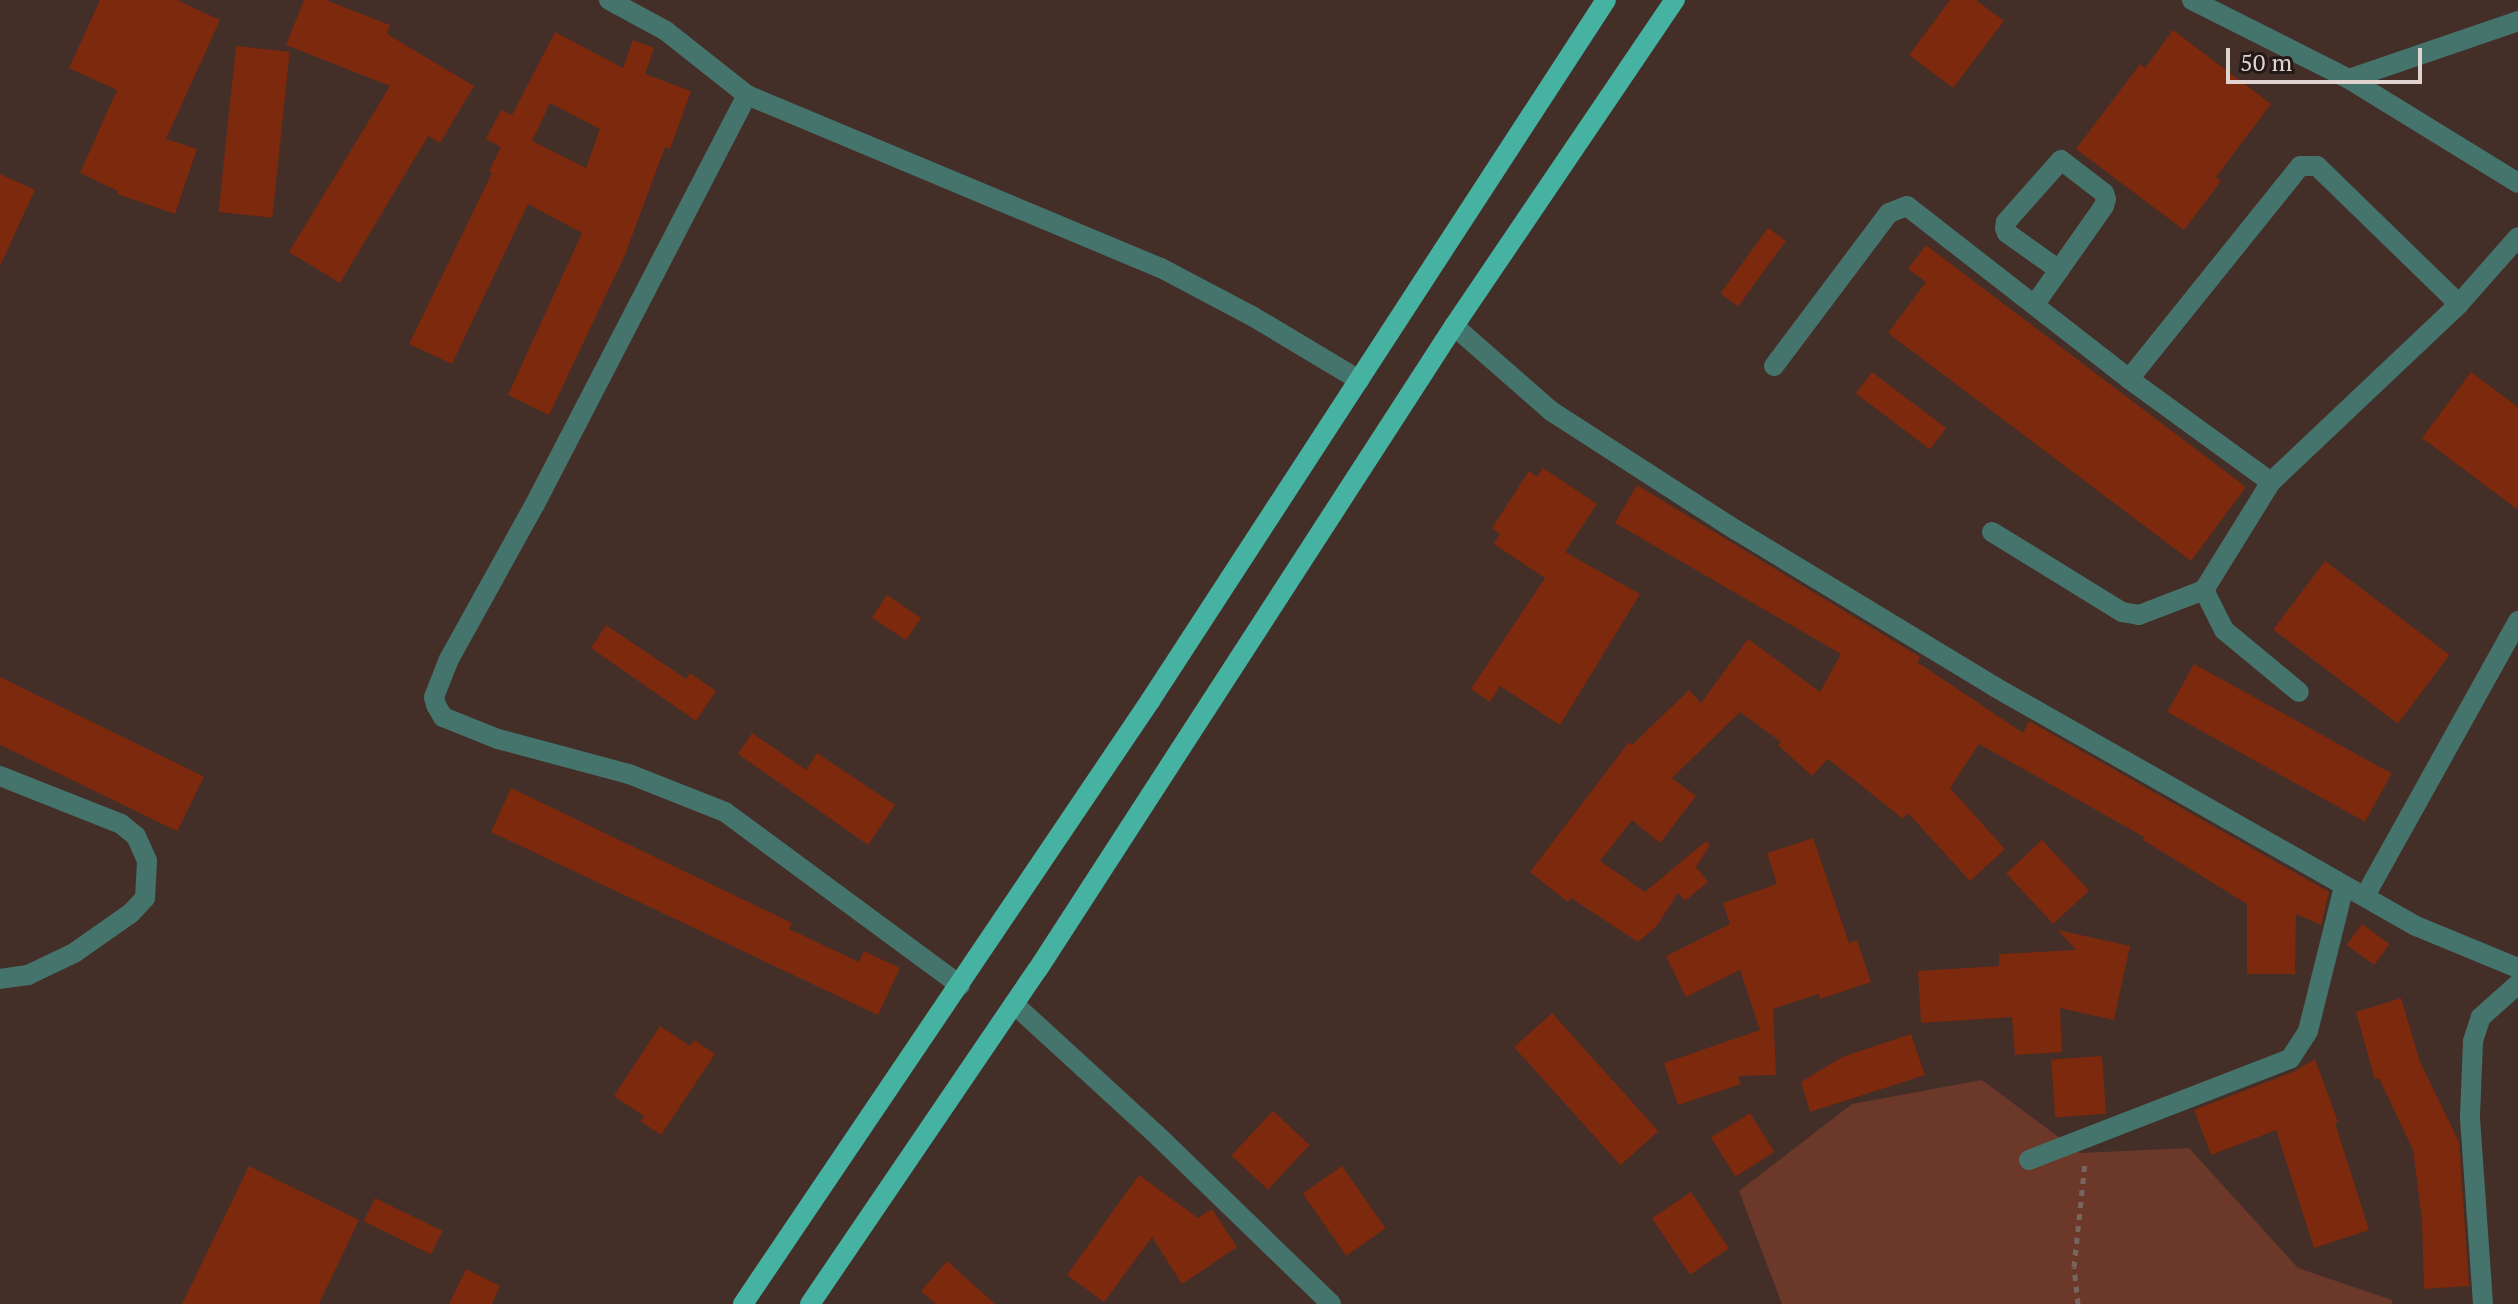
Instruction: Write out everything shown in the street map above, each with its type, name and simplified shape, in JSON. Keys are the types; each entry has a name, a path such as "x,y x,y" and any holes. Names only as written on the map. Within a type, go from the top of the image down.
{"main road":[{"path":"743,1304 960,985 1606,0"},
{"path":"810,1304 1194,733 1454,326 1675,0"}],"street":[{"path":"609,0 666,31 747,95 1161,268 1252,316 1359,380"},
{"path":"2192,0 2349,79 2518,183"},
{"path":"2349,79 2518,21"},
{"path":"747,95 543,490 449,659 434,697 443,717 498,739 629,774 725,812 960,985"},
{"path":"2035,304 2059,270 2106,199 2104,193 2061,160 2006,222 2005,228 2007,233 2059,270"},
{"path":"2129,379 2300,166 2317,166 2459,304"},
{"path":"1774,366 1889,213 1907,206 2129,379 2271,482"},
{"path":"1992,532 2122,612 2139,615 2204,590 2271,482 2459,304 2518,237"},
{"path":"1454,326 1551,411 1736,530 2071,732 2344,887 2416,926 2518,968"},
{"path":"2204,590 2224,630 2299,692"},
{"path":"2365,896 2518,621"},
{"path":"0,776 121,824 136,836 147,861 145,898 131,913 74,953 28,975 0,979"},
{"path":"2029,1160 2290,1059 2308,1031 2344,887"},
{"path":"2483,1304 2470,1116 2473,1041 2481,1017 2518,984"},
{"path":"1014,1004 1277,1248 1331,1304"}],"path":[{"path":"2078,1304 2074,1267 2085,1158 2091,1134"}],"shaded area":[{"path":"1982,1080 2080,1153 2189,1148 2298,1268 2392,1300 2392,1304 1782,1304 1739,1191 1852,1104"}],"building":[{"path":"100,0 177,0 220,20 166,139 197,149 175,214 117,194 118,191 80,173 117,90 69,68"},
{"path":"304,0 326,0 390,25 387,34 474,86 440,143 428,136 340,283 289,252 390,86 286,45"},
{"path":"1950,0 1976,0 2004,21 1953,88 1909,55"},
{"path":"2173,30 2271,104 2216,177 2221,181 2184,230 2076,149 2140,64 2145,68"},
{"path":"555,32 623,68 633,40 654,48 645,74 691,91 670,149 665,147 625,255 549,415 508,395 582,233 528,204 452,364 409,344 492,173 489,171 501,147 486,139 501,110 512,115","holes":["550,103 600,129 586,168 532,141"]},
{"path":"236,46 290,52 272,218 219,212"},
{"path":"0,174 35,190 0,266"},
{"path":"1768,228 1786,241 1738,306 1720,294"},
{"path":"1926,245 2246,487 2191,561 1888,333 1926,282 1908,269"},
{"path":"1872,372 1946,428 1930,450 1856,394"},
{"path":"2471,372 2518,407 2518,510 2422,438"},
{"path":"1543,468 1597,504 1565,552 1640,594 1560,725 1500,686 1490,702 1471,689 1545,578 1494,544 1500,534 1492,528 1529,471 1537,477"},
{"path":"1637,485 1920,657 1917,662 2023,733 2029,721 2329,892 2321,925 2296,914 2295,974 2247,974 2247,904 2143,840 2144,837 1979,744 1950,788 2005,849 1970,881 1908,813 1903,819 1828,759 1812,776 1778,745 1781,742 1740,712 1672,778 1696,796 1660,843 1632,820 1600,861 1645,892 1706,841 1710,845 1696,867 1708,882 1685,901 1678,893 1656,927 1638,942 1571,898 1568,902 1530,872 1629,742 1632,745 1689,690 1701,703 1748,639 1820,692 1841,654 1615,523"},
{"path":"2325,561 2450,655 2398,724 2273,630"},
{"path":"887,595 921,618 906,640 872,617"},
{"path":"606,625 686,679 690,673 716,691 696,721 591,648"},
{"path":"2194,664 2392,774 2365,822 2167,712"},
{"path":"0,677 204,777 177,831 0,745"},
{"path":"752,733 806,770 817,753 895,805 868,845 738,754"},
{"path":"511,788 792,923 789,929 859,962 864,951 900,968 878,1015 491,832"},
{"path":"1813,838 1849,943 1857,940 1871,982 1820,999 1819,994 1773,1009 1776,1075 1738,1076 1741,1084 1678,1105 1664,1063 1760,1030 1740,970 1686,997 1666,956 1730,924 1723,903 1777,884 1767,853"},
{"path":"2042,840 2089,890 2053,924 2006,873"},
{"path":"2362,924 2390,944 2374,965 2347,945"},
{"path":"2058,930 2130,946 2114,1020 2060,1008 2062,1052 2015,1055 2012,1017 1921,1023 1918,971 1999,966 1999,954 2076,950"},
{"path":"2401,998 2420,1062 2459,1142 2469,1286 2424,1289 2422,1220 2413,1150 2379,1078 2375,1080 2356,1012"},
{"path":"1552,1013 1658,1131 1620,1165 1514,1047"},
{"path":"660,1026 690,1046 694,1040 715,1054 661,1135 640,1121 644,1116 614,1096"},
{"path":"1911,1034 1925,1075 1810,1112 1801,1082 1842,1057"},
{"path":"2102,1056 2106,1114 2055,1117 2051,1060"},
{"path":"2315,1059 2338,1122 2335,1123 2369,1230 2314,1248 2276,1130 2211,1155 2194,1110 2295,1071"},
{"path":"1273,1111 1310,1145 1268,1190 1231,1156"},
{"path":"1750,1113 1774,1152 1735,1176 1711,1137"},
{"path":"249,1166 359,1220 319,1304 182,1304"},
{"path":"1342,1166 1386,1228 1346,1256 1303,1194"},
{"path":"1139,1175 1198,1218 1212,1209 1237,1247 1182,1284 1152,1237 1104,1302 1067,1275"},
{"path":"1691,1192 1729,1248 1690,1275 1652,1218"},
{"path":"375,1198 442,1231 431,1254 364,1221"},
{"path":"947,1261 995,1304 936,1304 921,1291"},
{"path":"466,1269 500,1286 492,1304 449,1304"}]}
